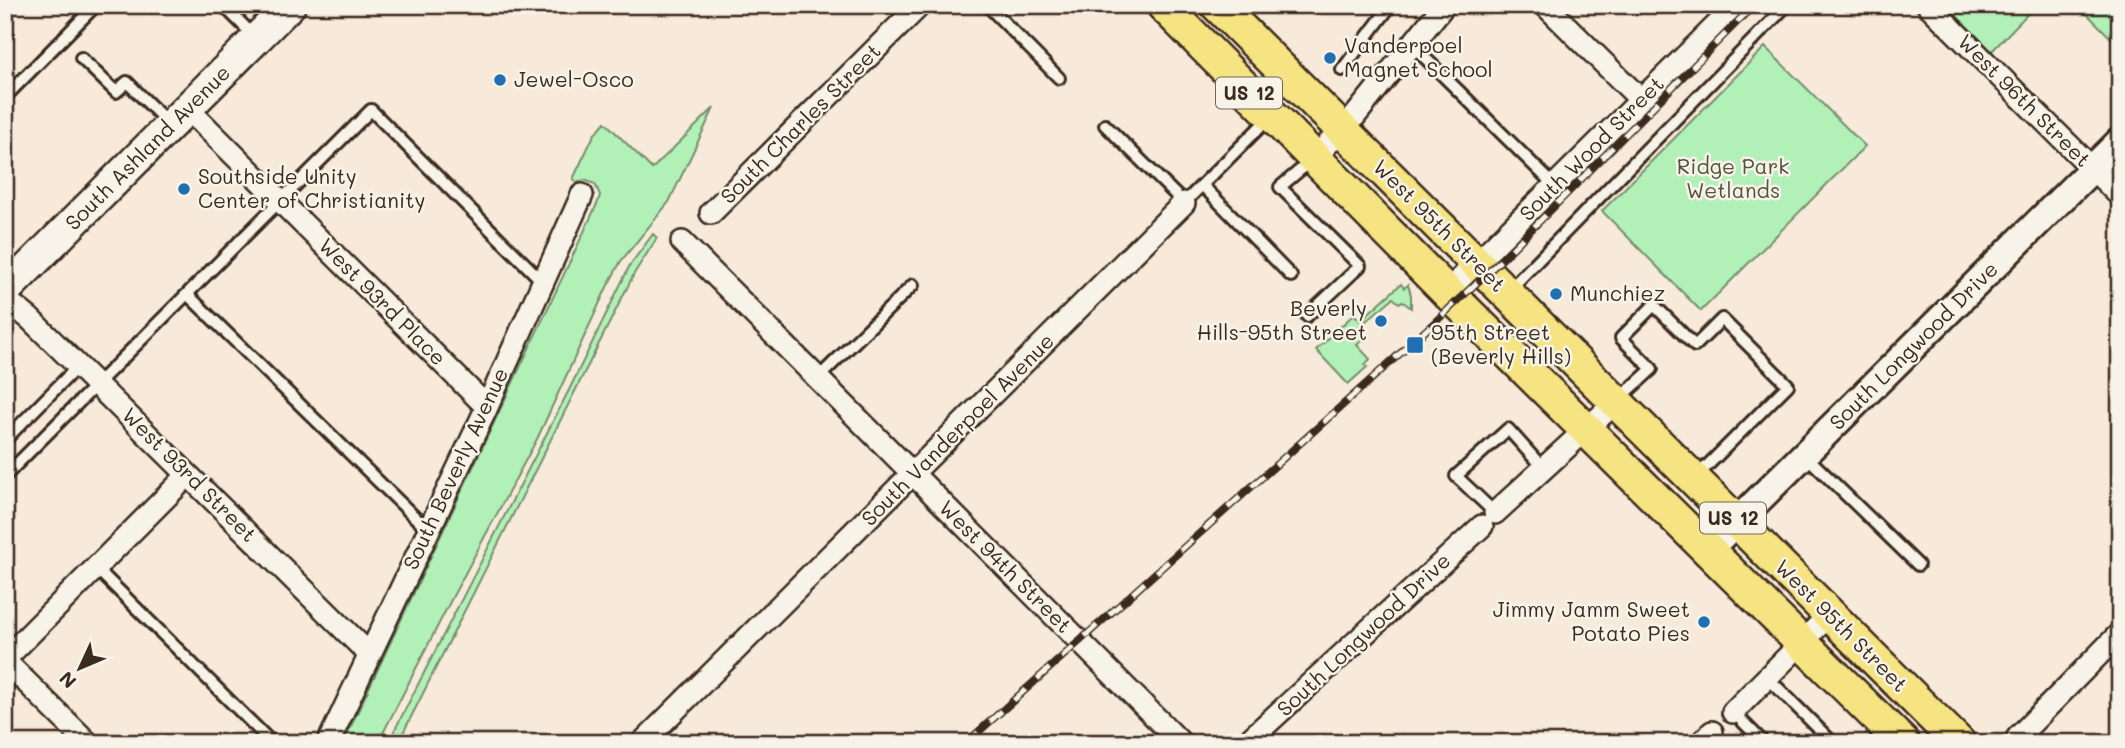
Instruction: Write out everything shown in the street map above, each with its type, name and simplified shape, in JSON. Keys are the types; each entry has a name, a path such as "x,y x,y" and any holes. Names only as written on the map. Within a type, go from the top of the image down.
{"main road":[{"name":"South Ashland Avenue","path":"5,291 290,5"},
{"name":"West 95th Street","path":"1163,5 1447,292 1903,743"},
{"name":"West 95th Street","path":"1217,5 1959,743"}],"street":[{"name":"South Charles Street","path":"711,213 920,5"},
{"path":"1314,158 1343,130 1444,5"},
{"path":"1545,5 1641,100"},
{"name":"South Wood Street","path":"1447,292 1737,5"},
{"name":"West 96th Street","path":"1928,5 2120,196"},
{"name":"West 93rd Place","path":"179,117 281,201 486,407"},
{"name":"South Longwood Drive","path":"1708,550 2120,141"},
{"name":"South Beverly Avenue","path":"328,743 582,195"},
{"name":"South Vanderpoel Avenue","path":"642,743 1184,203"},
{"name":"West 94th Street","path":"682,242 1181,743"},
{"name":"West 93rd Street","path":"5,299 29,318 370,655"},
{"name":"South Longwood Drive","path":"1246,743 1616,402"},
{"path":"88,743 5,660 188,475"},
{"path":"1733,712 1830,614"},
{"path":"2018,737 2120,633"}],"lane":[{"path":"5,97 96,5"},
{"path":"223,5 257,38"},
{"path":"987,5 1059,78"},
{"path":"1342,69 1391,5"},
{"path":"1506,293 1787,5"},
{"path":"1412,45 1555,186"},
{"path":"81,58 116,92 127,82 179,117"},
{"path":"5,476 371,110 543,282"},
{"name":"South Vanderpoel Avenue","path":"1184,203 1272,116"},
{"path":"1105,125 1184,203"},
{"path":"1307,316 1360,266 1279,187 1314,158"},
{"path":"1202,185 1291,276"},
{"path":"817,379 913,285"},
{"path":"187,294 428,530"},
{"path":"1616,402 1652,369 1621,338 1654,304 1695,346 1722,319 1788,385 1694,479"},
{"path":"5,440 78,366"},
{"path":"1488,520 1456,476 1508,429 1543,468"},
{"path":"1805,455 1918,565"},
{"path":"97,569 272,743"},
{"path":"1767,677 1833,743"},
{"path":"1733,712 1764,743"}],"green space":[{"path":"1945,5 2036,5 1992,51"},
{"path":"2078,5 2120,5 2120,47"},
{"name":"Ridge Park Wetlands","path":"1765,47 1865,146 1701,311 1602,211"},
{"path":"714,108 669,202 621,261 607,287 538,437 378,743 343,743 598,202 600,195 595,184 573,179 594,135 605,122 652,169"},
{"path":"653,234 657,238 635,272 398,743 388,743 630,265"},
{"path":"1401,284 1404,288 1408,285 1411,308 1393,298 1366,321 1363,318"},
{"path":"1354,314 1363,324 1358,329 1365,337 1357,345 1370,359 1365,365 1367,367 1348,384 1316,350"}],"railway":[{"path":"966,743 1434,323 1503,258 1754,5"}],"place":[{"name":"Vanderpoel Magnet School","path":"1330,58"},
{"name":"Jewel-Osco","path":"500,80"},
{"name":"Southside Unity Center of Christianity","path":"184,189"},
{"name":"Munchiez","path":"1556,294"},
{"name":"Beverly Hills-95th Street","path":"1381,321"},
{"name":"95th Street (Beverly Hills)","path":"1415,345"},
{"name":"Jimmy Jamm Sweet Potato Pies","path":"1704,622"}]}
